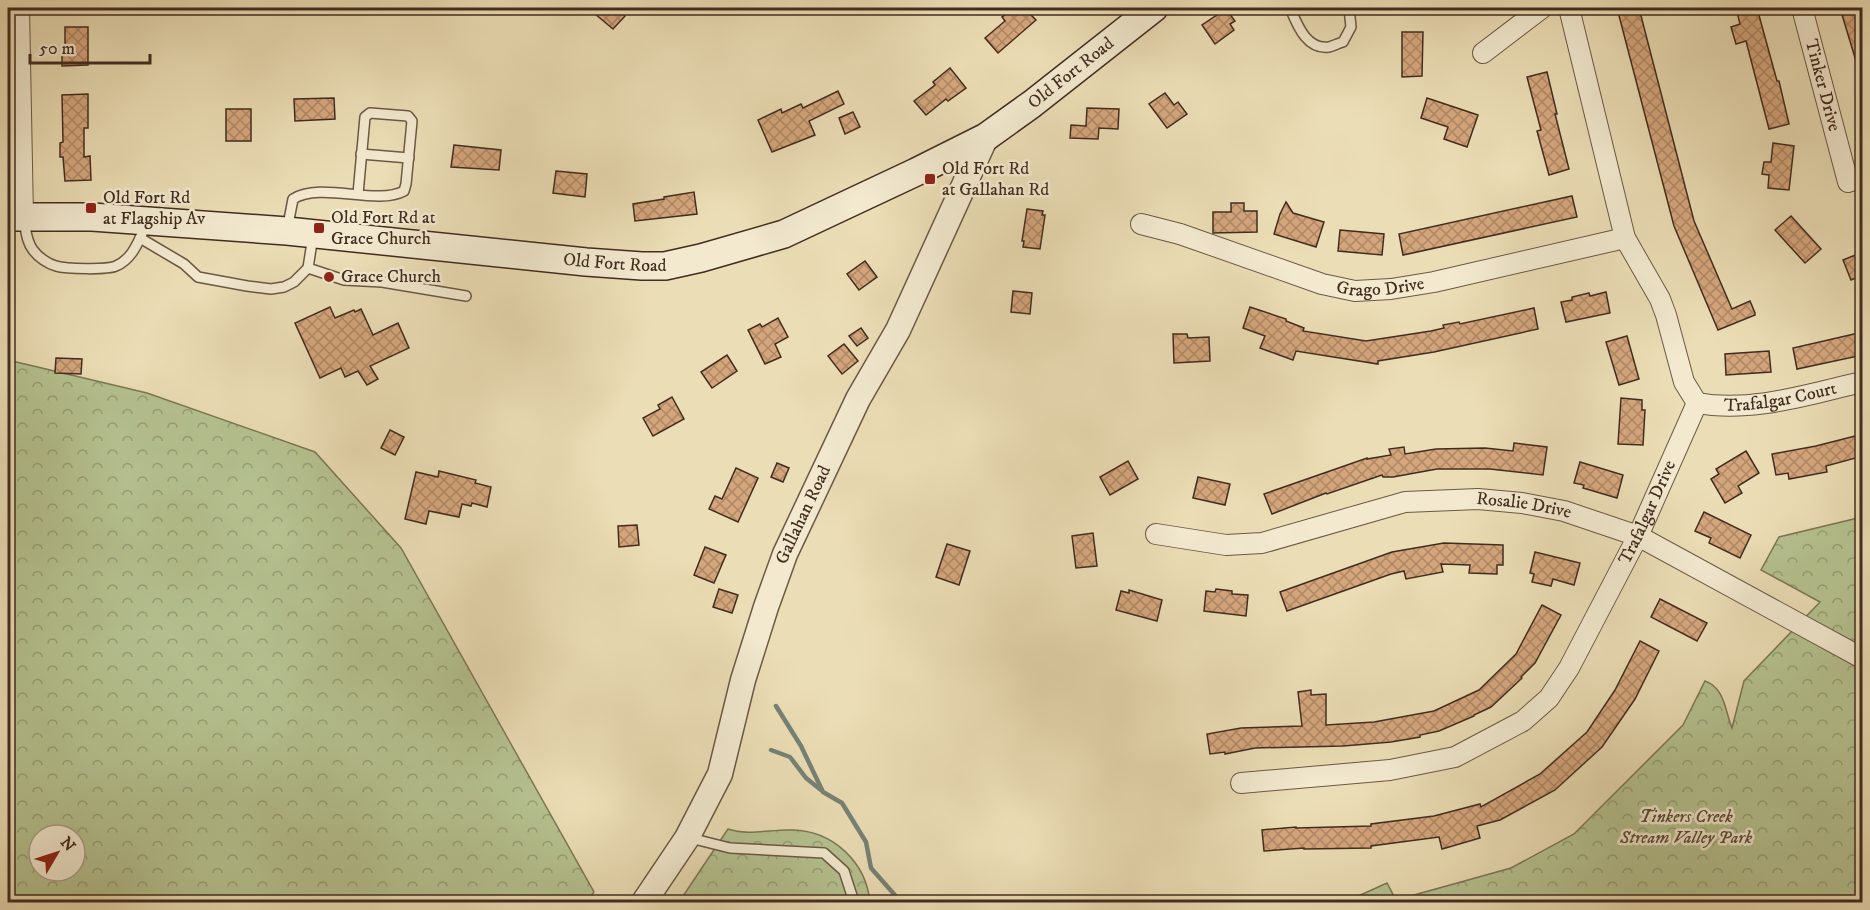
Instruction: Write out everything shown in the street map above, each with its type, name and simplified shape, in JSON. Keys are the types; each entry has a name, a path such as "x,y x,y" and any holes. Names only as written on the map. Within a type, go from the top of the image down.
{"main road":[{"name":"Old Fort Road","path":"15,217 92,217 144,230 300,232 594,263 665,266 784,234 907,177 986,137 1032,104 1154,8"}],"street":[{"path":"15,217 19,8"},
{"path":"1483,53 1542,8"},
{"path":"1569,8 1625,238 1660,299 1684,382 1697,403"},
{"name":"Tinker Drive","path":"1802,8 1848,182 1863,178"},
{"name":"Gallahan Road","path":"644,903 687,837 720,774 743,680 785,554 858,399 898,330 986,137"},
{"name":"Grago Drive","path":"1141,224 1180,234 1322,284 1355,291 1391,289 1434,282 1625,238"},
{"name":"Trafalgar Court","path":"1697,403 1737,406 1777,401 1863,382"},
{"name":"Trafalgar Drive","path":"1240,783 1390,770 1455,757 1523,721 1549,698 1569,668 1638,536 1697,403"},
{"name":"Rosalie Drive","path":"1156,534 1226,545 1262,543 1405,502 1478,499 1564,510 1638,536 1863,658"}],"lane":[{"path":"1290,8 1299,29 1312,44 1328,47 1343,42 1351,27 1349,8"},
{"path":"308,268 293,199 310,192 396,196 404,192 412,121 408,116 370,113 365,117 358,194"},
{"path":"361,154 409,158"},
{"path":"15,217 33,251 56,266 102,269 116,266 127,259 144,230 198,277 272,289 294,282 308,268"},
{"path":"308,268 344,280 382,282 466,296"},
{"path":"687,837 730,848 824,853 844,872 854,903"}],"green space":[{"path":"8,360 147,393 315,452 401,548 594,892 587,902 8,902"},
{"name":"Tinkers Creek Stream Valley Park","path":"1862,517 1862,902 1345,902 1387,883 1396,900 1511,868 1574,834 1683,725 1705,681 1712,684 1720,694 1732,728 1744,681 1820,602 1761,570 1779,537"},
{"path":"728,829 752,832 793,830 821,836 845,851 854,862 862,874 870,902 679,902"}],"building":[{"path":"588,8 617,8 625,16 613,29"},
{"path":"1013,8 1024,8 1036,20 998,53 985,38 1005,21 1002,17"},
{"path":"1617,8 1639,8 1694,221 1732,309 1750,301 1755,313 1755,315 1718,330 1674,226"},
{"path":"1736,8 1757,8 1789,124 1769,129 1746,41 1736,44 1731,27 1740,24"},
{"path":"1840,8 1863,8 1863,70 1859,71"},
{"path":"1226,9 1235,21 1230,24 1234,30 1215,44 1202,25"},
{"path":"65,27 88,27 88,65 62,66 62,51 65,51"},
{"path":"1402,32 1423,32 1422,76 1402,77"},
{"path":"950,68 966,88 948,101 946,99 926,115 914,101 935,85 933,82"},
{"path":"1547,72 1569,169 1549,175 1537,131 1541,130 1527,77"},
{"path":"838,91 844,104 809,121 815,135 772,152 758,120 781,109 782,113 801,104 803,108"},
{"path":"1165,93 1174,105 1178,102 1187,114 1167,128 1149,104"},
{"path":"88,94 88,128 84,128 84,157 90,156 91,180 65,181 63,157 60,157 60,143 63,142 62,95"},
{"path":"334,98 335,119 295,121 294,99"},
{"path":"1427,98 1478,115 1467,147 1444,139 1448,127 1421,118"},
{"path":"1087,108 1119,109 1118,129 1099,128 1098,139 1070,138 1071,125 1086,126"},
{"path":"226,109 251,109 251,141 226,141"},
{"path":"853,112 860,127 845,134 839,118"},
{"path":"1773,143 1794,146 1789,190 1768,188 1769,175 1762,174 1764,162 1771,162"},
{"path":"454,145 501,150 499,170 451,167"},
{"path":"556,171 587,174 585,197 553,193"},
{"path":"694,192 697,214 635,221 633,204"},
{"path":"1572,196 1577,217 1403,255 1399,234"},
{"path":"1286,202 1293,213 1324,222 1316,247 1274,234"},
{"path":"1231,203 1244,203 1244,211 1257,211 1257,232 1213,233 1213,212 1231,212"},
{"path":"1027,209 1043,211 1042,215 1045,215 1040,249 1023,247"},
{"path":"1791,216 1821,249 1805,263 1775,230"},
{"path":"1340,230 1384,234 1382,255 1338,251"},
{"path":"1863,252 1863,275 1851,280 1843,260"},
{"path":"865,261 877,277 859,290 847,274"},
{"path":"1013,291 1032,293 1030,314 1011,312"},
{"path":"1606,292 1610,313 1566,322 1561,302 1589,293 1590,296"},
{"path":"330,307 335,318 361,309 373,335 398,323 409,348 370,366 378,379 367,385 358,371 345,377 341,368 320,378 295,323"},
{"path":"1250,307 1286,319 1304,328 1303,331 1366,341 1431,331 1444,328 1443,325 1459,322 1460,324 1534,308 1538,329 1434,352 1378,361 1378,364 1296,351 1293,360 1260,348 1265,336 1243,328"},
{"path":"778,318 788,337 775,344 781,357 765,364 748,330 760,324 762,327"},
{"path":"861,328 868,338 857,346 849,336"},
{"path":"1863,332 1863,355 1797,369 1793,348"},
{"path":"1173,334 1187,334 1188,338 1209,337 1210,361 1174,363"},
{"path":"1627,336 1639,379 1619,385 1606,342"},
{"path":"844,344 858,361 842,374 828,356"},
{"path":"1769,351 1771,372 1726,375 1725,354"},
{"path":"727,355 737,371 712,388 701,372"},
{"path":"56,358 82,359 81,374 55,373"},
{"path":"672,397 684,419 653,436 643,418 660,409 658,405"},
{"path":"1621,398 1642,400 1642,410 1645,410 1643,445 1618,444"},
{"path":"390,430 404,437 395,455 381,448"},
{"path":"1863,434 1863,456 1826,466 1827,472 1789,479 1788,473 1776,475 1772,454"},
{"path":"1514,443 1547,447 1543,475 1490,469 1437,469 1393,477 1382,475 1272,514 1264,494 1367,458 1391,455 1389,449 1404,447 1405,454 1436,449 1485,448 1513,451"},
{"path":"1746,451 1759,473 1738,486 1742,493 1725,503 1711,479 1719,474 1716,469"},
{"path":"1128,461 1138,479 1110,495 1100,477"},
{"path":"1580,462 1623,475 1617,498 1574,483"},
{"path":"777,463 789,468 783,482 771,477"},
{"path":"736,468 758,478 738,522 709,509 715,496 722,499"},
{"path":"439,471 476,480 475,483 491,487 487,507 472,503 471,506 462,504 459,517 429,511 426,524 405,519 416,472 438,477"},
{"path":"1198,477 1230,484 1225,505 1193,498"},
{"path":"1704,512 1751,535 1740,558 1709,543 1711,538 1695,531"},
{"path":"637,525 639,545 619,547 618,526"},
{"path":"1093,533 1097,566 1076,568 1072,536"},
{"path":"1444,543 1503,545 1503,565 1497,565 1497,574 1469,573 1470,565 1441,564 1443,572 1406,579 1404,571 1287,611 1280,592 1392,552"},
{"path":"947,544 970,551 959,585 936,577"},
{"path":"705,547 726,555 714,583 694,575"},
{"path":"1535,552 1580,563 1574,585 1553,579 1551,586 1532,582 1534,574 1530,573"},
{"path":"719,589 738,595 732,613 713,607"},
{"path":"1216,589 1232,591 1232,594 1248,595 1246,616 1204,611 1206,591 1215,592"},
{"path":"1129,590 1162,600 1157,621 1116,610 1121,591 1129,593"},
{"path":"1660,599 1707,623 1697,641 1651,617"},
{"path":"1542,605 1561,615 1535,663 1491,707 1474,716 1439,731 1420,735 1420,737 1391,742 1343,746 1255,748 1225,754 1225,752 1210,754 1207,734 1241,728 1302,726 1298,692 1311,690 1311,695 1326,694 1326,725 1374,722 1434,711 1479,690 1516,654"},
{"path":"1640,641 1659,651 1635,699 1602,747 1555,790 1500,820 1477,826 1480,838 1442,849 1439,837 1371,846 1371,848 1304,848 1264,851 1262,830 1371,826 1371,824 1434,816 1480,804 1481,807 1540,774 1587,732 1615,690"}],"waterway":[{"path":"776,706 801,746 823,792 842,803 866,842 871,868 901,902"},
{"path":"771,750 790,757 806,778 821,790"}],"place":[{"name":"Old Fort Rd at Gallahan Rd","path":"930,179"},
{"name":"Old Fort Rd at Flagship Av","path":"91,208"},
{"name":"Old Fort Rd at Grace Church","path":"319,228"},
{"name":"Grace Church","path":"329,277"}]}
